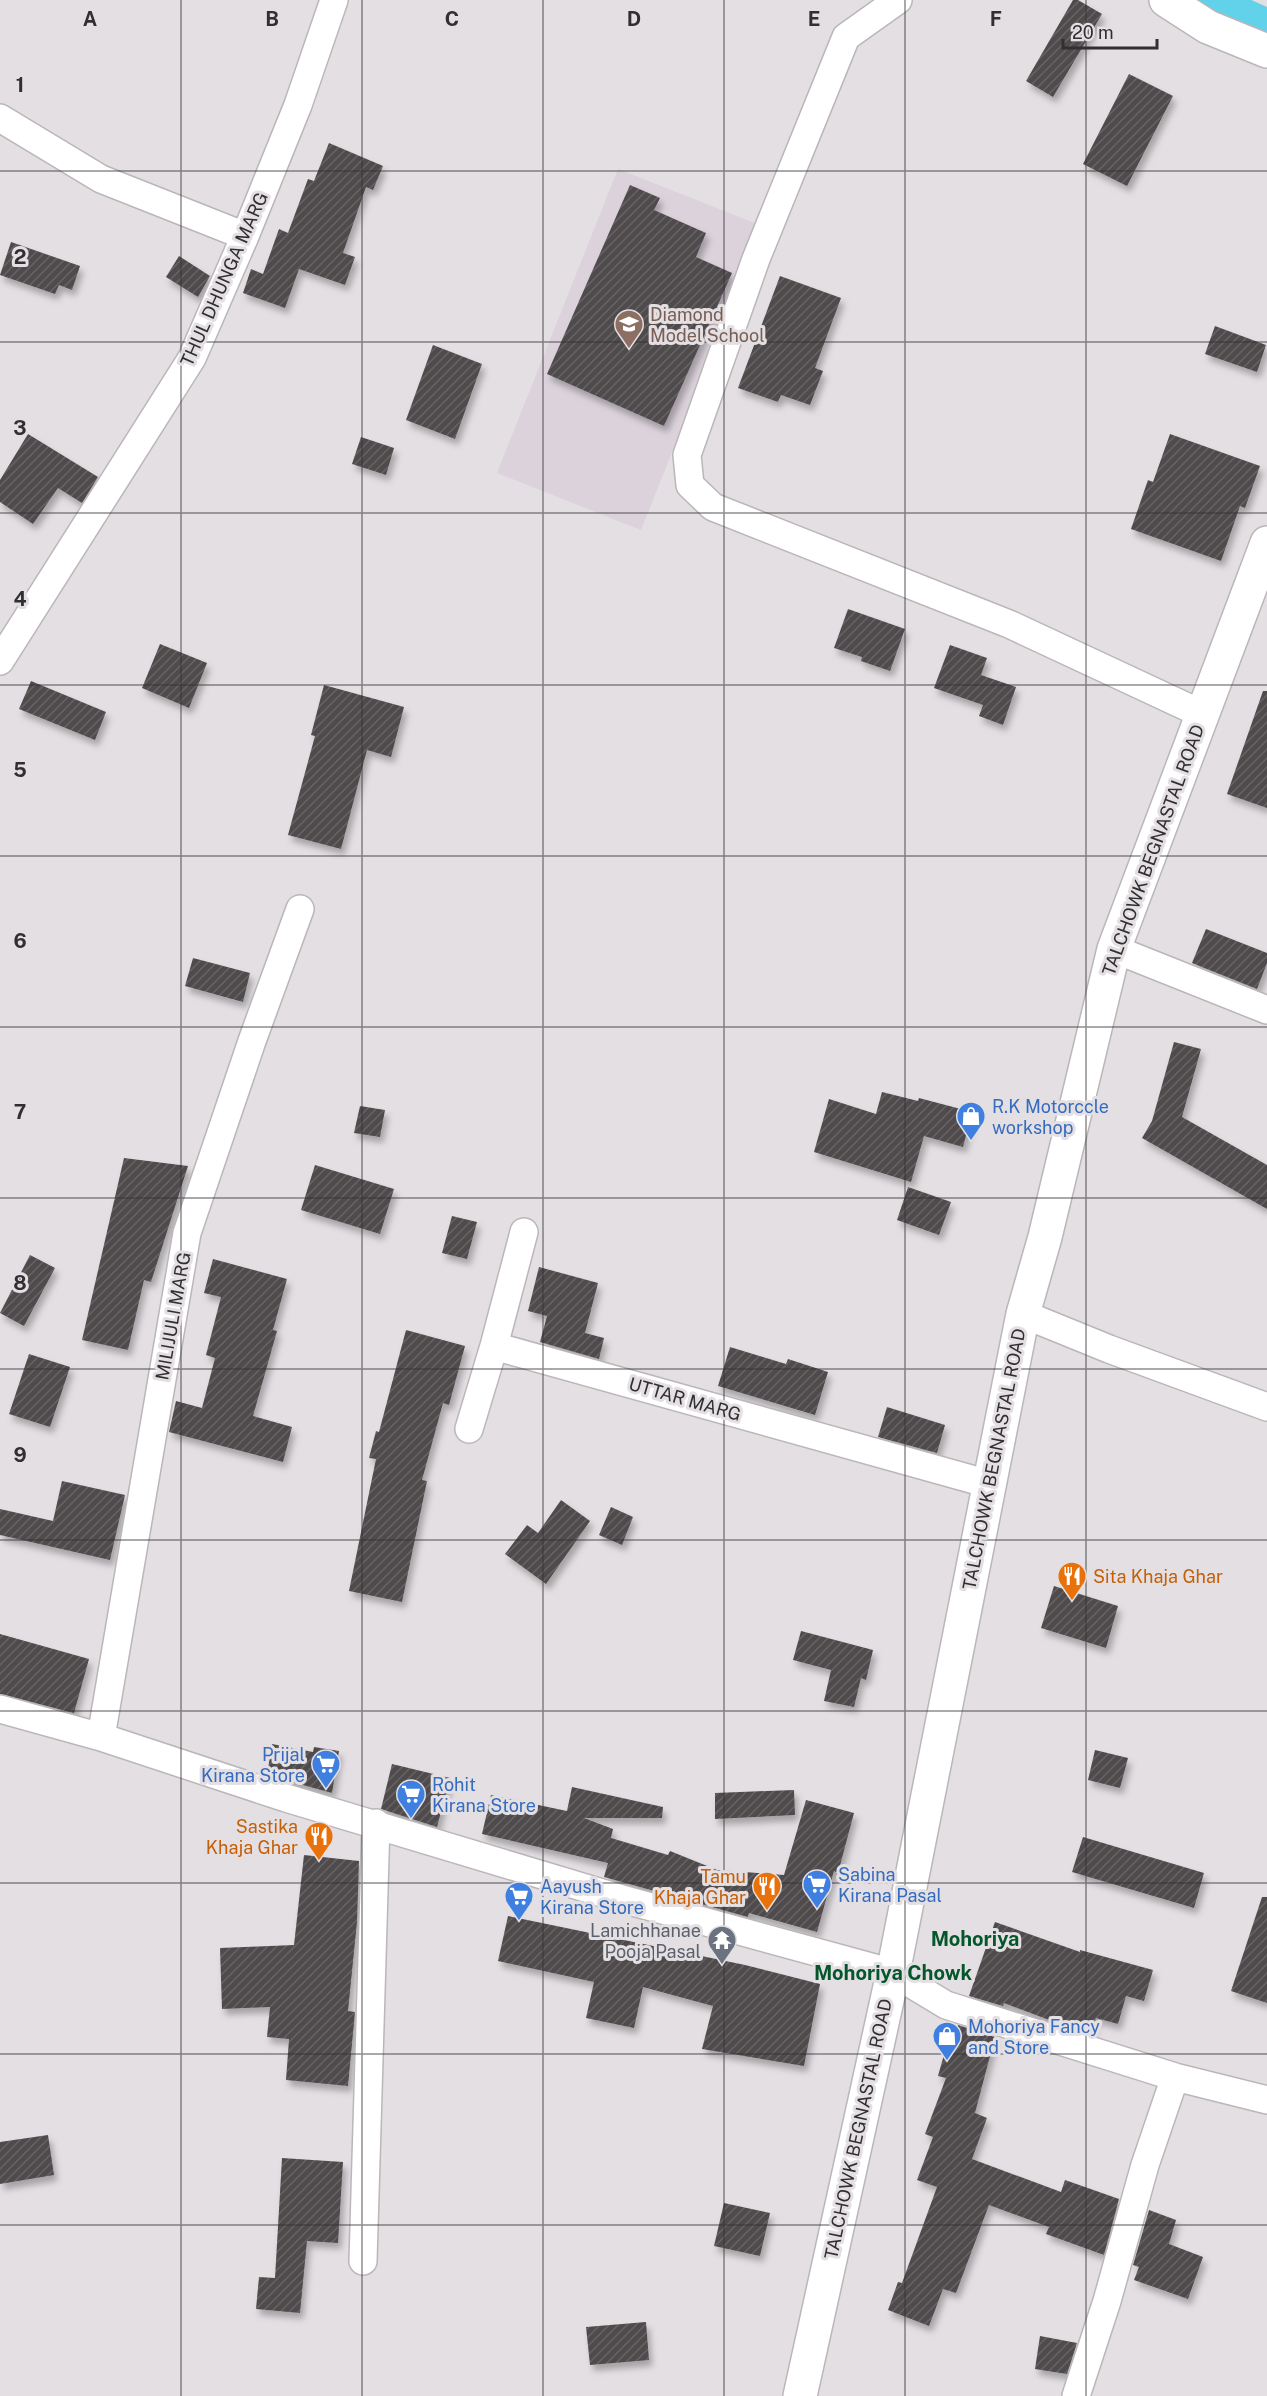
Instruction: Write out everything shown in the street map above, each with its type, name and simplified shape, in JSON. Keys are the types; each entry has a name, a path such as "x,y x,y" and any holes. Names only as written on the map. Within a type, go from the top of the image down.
{"main road":[{"path":"1166,0 1208,27 1267,51"},
{"name":"TALCHOWK BEGNASTAL ROAD","path":"800,2396 893,1974 1023,1314 1046,1237 1114,949 1267,543"}],"street":[{"name":"THUL DHUNGA MARG","path":"0,661 192,358 298,105 333,0"},
{"path":"898,0 846,37 756,259 687,455 690,485 713,507 1008,624 1202,714"},
{"path":"0,118 101,179 245,236"},
{"name":"MILIJULI MARG","path":"101,1737 187,1233 252,1041 300,909"},
{"path":"1114,949 1267,1010"},
{"path":"469,1429 524,1232"},
{"path":"1023,1314 1119,1353 1267,1407"},
{"name":"UTTAR MARG","path":"494,1346 989,1484"},
{"path":"0,1708 101,1737 286,1798 376,1823 622,1899 893,1974 946,2006 1175,2077 1267,2100"},
{"path":"363,2261 376,1823"},
{"path":"1077,2396 1107,2301 1144,2165 1175,2077"}],"shaded area":[{"name":"Diamond Model School","path":"618,169 762,226 641,530 497,473"}],"building":[{"path":"1073,0 1078,0 1102,14 1053,97 1026,81"},
{"path":"1129,74 1173,96 1127,186 1083,164"},
{"path":"329,143 383,166 373,190 366,187 343,253 355,257 345,285 299,269 285,308 243,293 251,269 263,274 279,229 288,233 308,179 314,181"},
{"path":"630,185 660,198 654,210 706,233 696,257 732,273 664,426 547,374"},
{"path":"11,242 80,266 72,290 59,285 55,294 0,275"},
{"path":"179,256 210,276 198,297 166,277"},
{"path":"780,276 841,298 815,368 823,371 810,405 781,395 778,402 738,388"},
{"path":"1215,326 1266,345 1257,372 1205,354"},
{"path":"433,345 482,364 455,439 406,420"},
{"path":"28,434 98,477 82,503 58,488 33,524 0,502 0,480"},
{"path":"1170,434 1260,466 1245,508 1240,506 1221,561 1131,529 1148,480 1153,482"},
{"path":"361,437 394,448 386,475 352,464"},
{"path":"848,609 905,629 890,671 861,661 862,657 834,648"},
{"path":"160,644 207,663 189,708 142,688"},
{"path":"950,645 987,658 981,675 1016,687 1003,725 979,716 983,705 934,688"},
{"path":"31,681 106,712 95,740 19,709"},
{"path":"324,685 404,707 391,757 367,750 341,849 288,835 315,736 311,735"},
{"path":"1263,691 1267,691 1267,808 1227,794"},
{"path":"1206,929 1267,953 1267,963 1257,989 1192,963"},
{"path":"193,958 250,973 243,1002 185,986"},
{"path":"1174,1042 1201,1049 1182,1117 1267,1165 1267,1209 1142,1138 1152,1121"},
{"path":"882,1092 918,1101 919,1098 972,1112 963,1147 924,1136 911,1182 814,1152 829,1099 876,1114"},
{"path":"360,1106 385,1110 380,1137 354,1133"},
{"path":"124,1158 188,1166 151,1282 144,1280 128,1350 82,1340"},
{"path":"315,1165 394,1189 380,1234 301,1210"},
{"path":"908,1187 951,1202 939,1235 897,1220"},
{"path":"452,1216 477,1222 467,1259 442,1253"},
{"path":"30,1255 55,1268 24,1326 0,1313"},
{"path":"213,1259 287,1279 273,1330 277,1331 253,1416 292,1427 283,1462 169,1432 176,1401 202,1408 215,1358 206,1355 221,1297 204,1293"},
{"path":"539,1267 598,1283 585,1333 604,1338 599,1359 540,1342 547,1316 528,1311"},
{"path":"406,1330 465,1346 449,1405 443,1403 422,1480 427,1481 402,1602 349,1591 376,1459 369,1458 376,1431 379,1432"},
{"path":"730,1347 786,1364 788,1359 828,1372 815,1415 718,1386"},
{"path":"29,1354 70,1367 50,1427 9,1414"},
{"path":"887,1407 945,1425 937,1453 878,1437"},
{"path":"62,1481 125,1495 110,1560 0,1535 0,1509 53,1521"},
{"path":"561,1500 590,1521 546,1584 505,1554 527,1525 538,1533"},
{"path":"611,1507 633,1517 622,1545 599,1535"},
{"path":"1054,1586 1118,1606 1106,1648 1041,1628"},
{"path":"801,1631 873,1650 866,1680 861,1678 854,1707 824,1701 831,1670 793,1660"},
{"path":"0,1634 89,1659 74,1713 0,1694"},
{"path":"272,1744 313,1752 314,1747 339,1751 332,1793 267,1775"},
{"path":"1095,1750 1128,1758 1120,1788 1088,1780"},
{"path":"392,1764 450,1778 437,1827 381,1809"},
{"path":"572,1787 663,1807 662,1818 584,1818 613,1829 611,1838 668,1855 670,1851 717,1870 784,1875 806,1800 854,1813 838,1873 834,1871 817,1932 749,1913 748,1917 604,1877 608,1863 482,1834 491,1795 567,1811"},
{"path":"794,1790 795,1815 715,1819 715,1793"},
{"path":"1083,1837 1204,1873 1194,1908 1072,1872"},
{"path":"304,1855 359,1861 357,1922 348,2011 355,2012 348,2086 286,2080 289,2039 267,2037 270,2007 222,2009 220,1948 294,1945"},
{"path":"1262,1897 1267,1897 1267,2003 1231,1991"},
{"path":"508,1916 745,1965 820,1984 804,2066 702,2049 713,2006 643,1987 634,2028 586,2018 594,1982 498,1961"},
{"path":"995,1922 1080,1952 1080,1950 1153,1970 1144,2001 1126,1996 1118,2024 1096,2018 1091,2033 1004,2003 1003,2006 969,1996"},
{"path":"958,2025 995,2037 975,2113 987,2118 972,2159 1061,2192 1065,2180 1119,2199 1104,2255 1046,2234 1049,2227 989,2205 956,2293 943,2289 929,2326 888,2310 898,2282 902,2283 937,2187 917,2180 933,2137 925,2134 946,2078 938,2076 951,2030 956,2031"},
{"path":"48,2135 54,2175 0,2184 0,2142"},
{"path":"282,2158 343,2162 338,2243 307,2241 300,2313 256,2309 259,2277 275,2278"},
{"path":"724,2203 770,2213 760,2256 714,2246"},
{"path":"1149,2210 1176,2220 1169,2244 1203,2257 1188,2299 1134,2280 1139,2267 1133,2265"},
{"path":"646,2322 649,2360 590,2365 586,2327"},
{"path":"1040,2336 1077,2343 1067,2374 1035,2369"}],"waterway":[{"path":"1211,0 1267,25"}],"place":[{"name":"Diamond Model School","path":"629,350"},
{"name":"R.K Motorccle workshop","path":"971,1142"},
{"name":"Sita Khaja Ghar","path":"1072,1602"},
{"name":"Prijal Kirana Store","path":"326,1790"},
{"name":"Rohit Kirana Store","path":"411,1820"},
{"name":"Sastika Khaja Ghar","path":"319,1862"},
{"name":"Sabina Kirana Pasal","path":"817,1910"},
{"name":"Tamu Khaja Ghar","path":"767,1912"},
{"name":"Aayush Kirana Store","path":"519,1922"},
{"name":"Lamichhanae Pooja Pasal","path":"722,1966"},
{"name":"Mohoriya Fancy and Store","path":"947,2062"}],"district":[{"name":"Mohoriya","path":"975,1939"},
{"name":"Mohoriya Chowk","path":"893,1973"}]}
